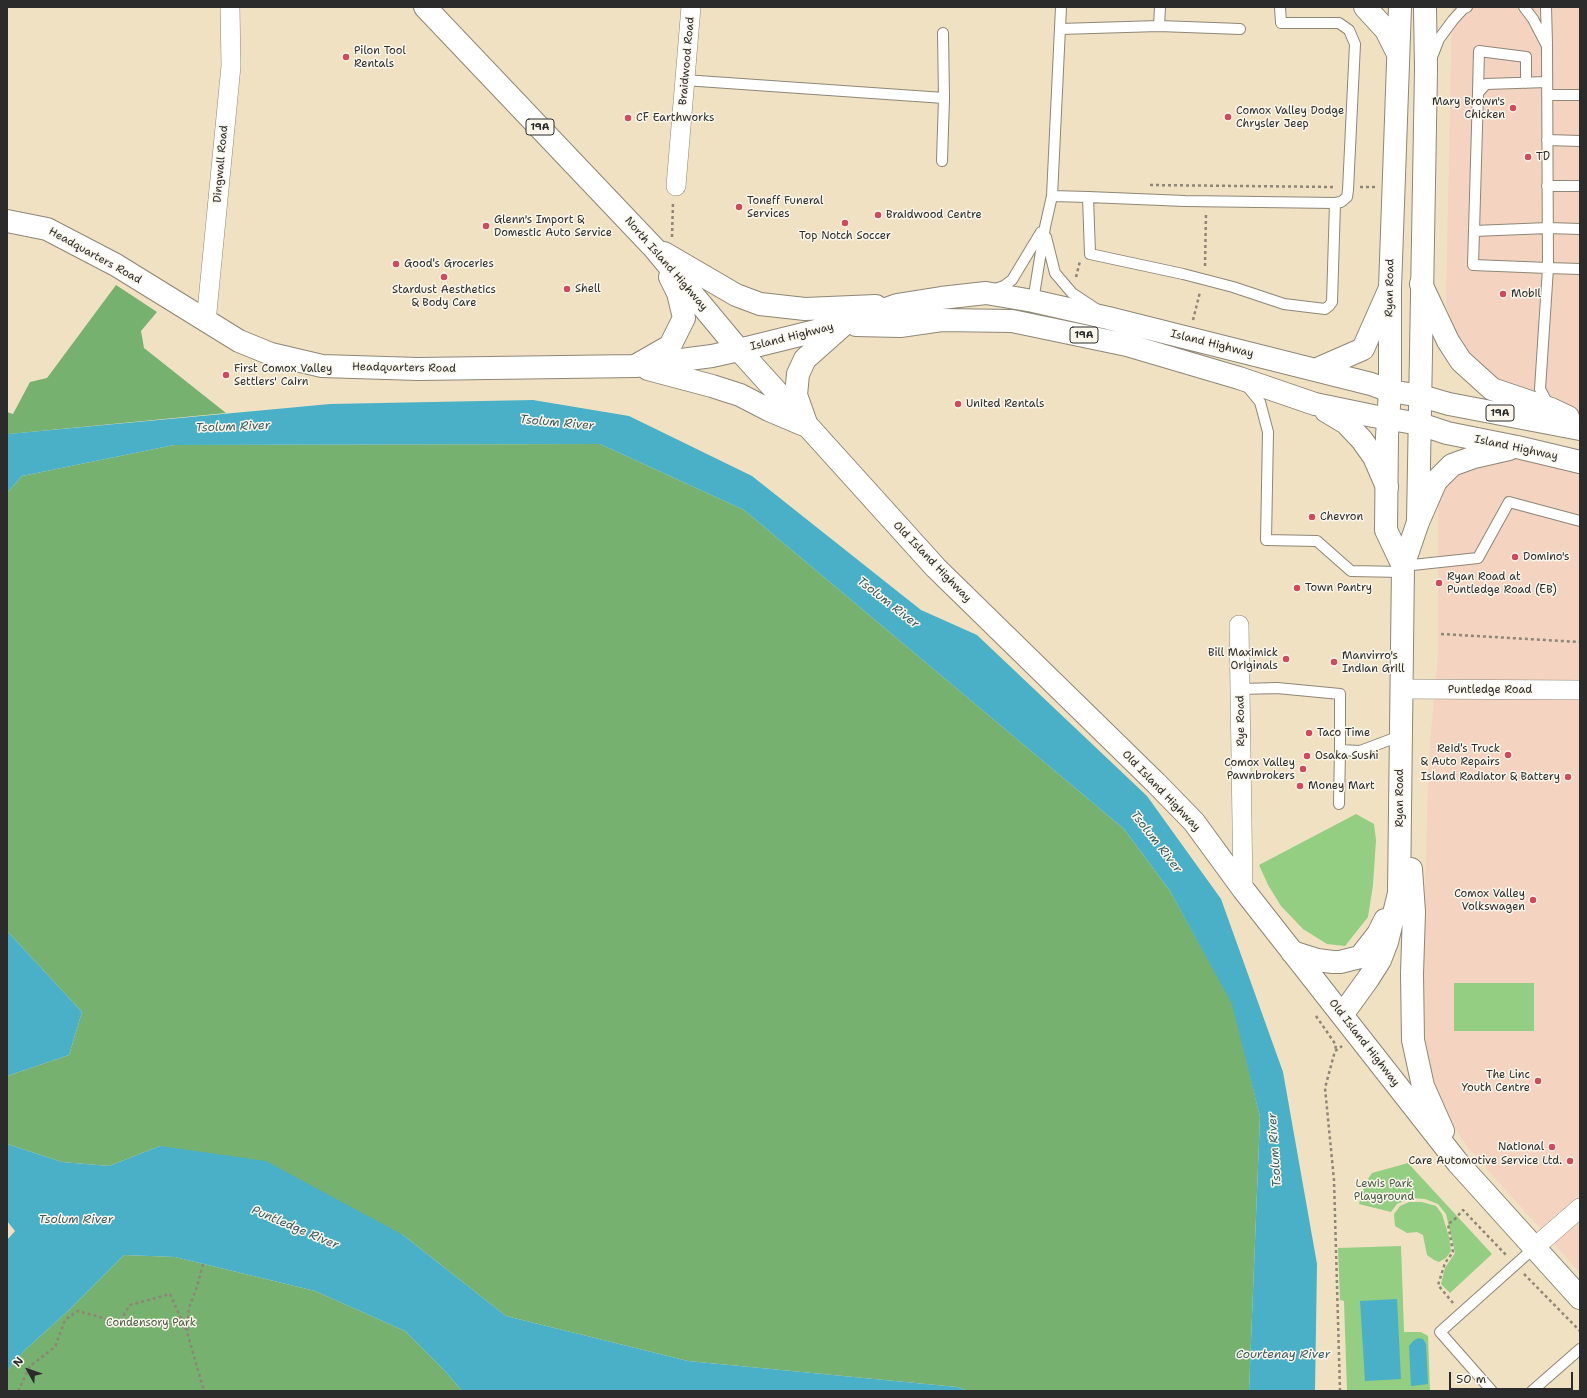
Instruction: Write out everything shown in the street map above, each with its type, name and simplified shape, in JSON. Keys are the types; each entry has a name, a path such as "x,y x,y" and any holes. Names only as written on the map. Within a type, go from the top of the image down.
{"main road":[{"name":"North Island Highway","path":"425,7 663,244 739,350"},
{"path":"1365,7 1386,30 1399,55"},
{"name":"Ryan Road","path":"1400,7 1390,288 1390,391 1386,530 1402,569"},
{"name":"Ryan Road","path":"1342,1015 1380,960 1387,942 1399,893 1402,569 1418,522 1421,396 1421,284 1426,69 1425,7"},
{"name":"Headquarters Road","path":"7,221 47,229 116,265 239,341 271,354 322,366 418,369 635,366 712,356 739,350"},
{"path":"663,244 685,264 736,295 760,304 805,309 897,305"},
{"path":"635,366 670,346 684,318 663,244"},
{"path":"1421,284 1448,341 1461,361 1492,389 1551,409 1580,423"},
{"path":"1315,370 1363,349 1390,288"},
{"name":"Island Highway","path":"739,350 844,324 897,305 986,293 1032,301 1108,318 1315,370 1390,391 1421,396 1449,404 1580,428"},
{"name":"Island Highway","path":"844,324 900,326 942,320 1012,321 1127,345 1239,378 1315,404 1420,424 1446,433 1517,447 1580,462"},
{"path":"807,426 796,395 798,374 805,359 844,324"},
{"name":"Old Island Highway","path":"739,350 936,568 1194,822 1243,889 1458,1163 1580,1298"},
{"path":"635,366 726,390 807,426"},
{"path":"1315,404 1346,423 1362,440 1374,457 1387,487"},
{"path":"1418,522 1436,481 1452,465 1474,457 1517,447"},
{"path":"1400,736 1414,912 1412,974 1413,1040 1423,1086 1458,1163"},
{"path":"1292,952 1317,960 1340,962 1360,957 1378,934 1399,893"}],"street":[{"name":"Dingwall Road","path":"206,322 230,66 230,7"},
{"name":"Braidwood Road","path":"675,192 691,7"},
{"name":"Rye Road","path":"1240,625 1243,889"},
{"name":"Puntledge Road","path":"1401,689 1580,690"},
{"path":"1534,1248 1580,1208"}],"lane":[{"path":"1012,321 1018,318 1032,301 1044,227 1052,196 1061,7"},
{"path":"1159,26 1160,7"},
{"path":"1052,196 1185,201 1341,202 1347,197 1348,187 1355,44 1350,30 1339,23 1281,23 1280,7"},
{"path":"1426,69 1439,39 1453,20 1463,9 1467,7"},
{"path":"1524,7 1547,46"},
{"path":"1546,7 1548,268 1540,389 1551,409"},
{"path":"1060,29 1159,26 1240,29"},
{"path":"942,161 944,98 943,33"},
{"path":"1526,83 1526,57 1479,51 1473,265 1580,269"},
{"path":"684,80 944,98"},
{"path":"1478,93 1486,84 1547,82"},
{"path":"1547,95 1580,95"},
{"path":"1547,140 1580,141"},
{"path":"1547,186 1580,186"},
{"path":"1088,197 1090,254 1183,274 1233,287 1284,304 1320,309 1325,309 1332,302 1335,203"},
{"path":"986,293 1004,286 1012,280 1044,227"},
{"path":"1044,227 1048,249 1055,273 1072,293 1108,318"},
{"path":"1474,231 1548,228 1580,230"},
{"path":"1239,378 1260,402 1268,432 1266,540 1318,541 1351,571 1402,569 1478,558 1509,502 1580,521"},
{"path":"1240,690 1277,688 1340,694 1339,804"},
{"path":"1340,750 1360,751 1400,736"},
{"path":"1492,1391 1440,1332 1534,1248"},
{"path":"1532,1391 1580,1348"}],"path":[{"path":"1148,185 1348,187"},
{"path":"663,244 675,192"},
{"path":"1205,270 1206,209"},
{"path":"1073,281 1077,275 1080,261"},
{"path":"1192,321 1201,288"},
{"path":"1441,634 1580,642"},
{"path":"1340,1391 1334,1180 1325,1088 1335,1051 1358,1035"},
{"path":"1461,1313 1438,1285 1445,1263 1453,1252 1448,1224 1463,1210"},
{"path":"188,1332 189,1306 197,1287 203,1264"},
{"path":"18,1391 30,1366 55,1347 64,1320 77,1311 97,1316 118,1324 130,1305 170,1294 188,1332 204,1391"}],"shaded area":[{"path":"1452,7 1580,7 1580,414 1551,409 1472,376 1457,345 1446,304"},
{"path":"1514,459 1544,462 1580,472 1580,1273 1469,1149 1460,1136 1443,1107 1433,1083 1426,1043 1423,977 1424,920 1429,756 1438,653 1438,509 1440,489 1447,478 1482,461"}],"green space":[{"path":"116,285 157,312 141,331 144,348 226,413 7,435 7,412 13,414 30,382 47,378"},
{"path":"600,444 744,510 1124,829 1170,891 1233,1004 1260,1117 1249,1391 968,1391 957,1387 688,1361 506,1316 403,1235 160,1146 109,1166 62,1162 7,1144 7,1076 69,1055 82,1012 7,931 7,493 22,476 174,445"},
{"path":"1356,814 1374,824 1376,840 1373,885 1368,917 1345,946 1327,944 1303,929 1281,906 1268,885 1259,865"},
{"path":"1454,983 1534,983 1534,1031 1454,1031"},
{"name":"Lewis Park Playground","path":"1408,1163 1492,1254 1450,1293 1441,1284 1445,1268 1455,1253 1446,1214 1438,1204 1425,1199 1411,1198 1397,1204 1391,1212 1359,1204 1364,1185 1372,1173"},
{"path":"1409,1202 1422,1202 1436,1206 1442,1214 1449,1237 1451,1251 1446,1258 1439,1262 1434,1260 1427,1255 1423,1235 1417,1232 1407,1233 1395,1226 1394,1214 1400,1206"},
{"path":"1401,1246 1404,1332 1421,1332 1428,1336 1430,1391 1347,1391 1344,1301 1340,1300 1338,1248"},
{"name":"Condensory Park","path":"124,1255 175,1257 315,1291 405,1331 445,1371 462,1391 7,1391 7,1371 25,1350 69,1310"}],"water":[{"name":"Courtenay River","path":"533,400 629,416 752,476 921,610 977,635 1147,796 1221,899 1283,1072 1317,1264 1315,1391 1249,1391 1260,1117 1232,1004 1170,891 1124,829 744,510 600,444 174,445 22,476 7,493 8,434 330,404"},
{"path":"7,931 82,1012 69,1055 7,1076"},
{"name":"Tsolum River","path":"7,1144 62,1162 109,1166 160,1146 266,1161 403,1235 506,1316 688,1361 957,1387 968,1391 462,1391 445,1371 405,1331 315,1291 175,1257 124,1255 69,1310 25,1350 7,1371 7,1240 15,1231 7,1221"},
{"path":"1397,1299 1401,1379 1365,1381 1360,1301"},
{"path":"1418,1338 1423,1339 1426,1344 1428,1384 1411,1386 1409,1346"}],"place":[{"name":"Pilon Tool Rentals","path":"346,57"},
{"name":"Mary Brown's Chicken","path":"1513,108"},
{"name":"Comox Valley Dodge Chrysler Jeep","path":"1228,117"},
{"name":"CF Earthworks","path":"628,118"},
{"name":"TD","path":"1528,157"},
{"name":"Toneff Funeral Services","path":"739,207"},
{"name":"Braidwood Centre","path":"878,215"},
{"name":"Top Notch Soccer","path":"845,223"},
{"name":"Glenn's Import & Domestic Auto Service","path":"486,226"},
{"name":"Good's Groceries","path":"396,264"},
{"name":"Stardust Aesthetics & Body Care","path":"444,277"},
{"name":"Shell","path":"567,289"},
{"name":"Mobil","path":"1503,294"},
{"name":"First Comox Valley Settlers' Cairn","path":"226,375"},
{"name":"United Rentals","path":"958,404"},
{"name":"Chevron","path":"1312,517"},
{"name":"Domino's","path":"1515,557"},
{"name":"Ryan Road at Puntledge Road (EB)","path":"1439,583"},
{"name":"Town Pantry","path":"1297,588"},
{"name":"Bill Maximick Originals","path":"1286,659"},
{"name":"Manvirro's Indian Grill","path":"1334,662"},
{"name":"Taco Time","path":"1309,733"},
{"name":"Reid's Truck & Auto Repairs","path":"1508,755"},
{"name":"Osaka Sushi","path":"1307,756"},
{"name":"Comox Valley Pawnbrokers","path":"1303,769"},
{"name":"Island Radiator & Battery","path":"1568,777"},
{"name":"Money Mart","path":"1300,786"},
{"name":"Comox Valley Volkswagen","path":"1533,900"},
{"name":"The Linc Youth Centre","path":"1538,1081"},
{"name":"National","path":"1552,1147"},
{"name":"Care Automotive Service Ltd.","path":"1570,1161"}],"water label":[{"name":"Puntledge River","path":"295,1228"}]}
